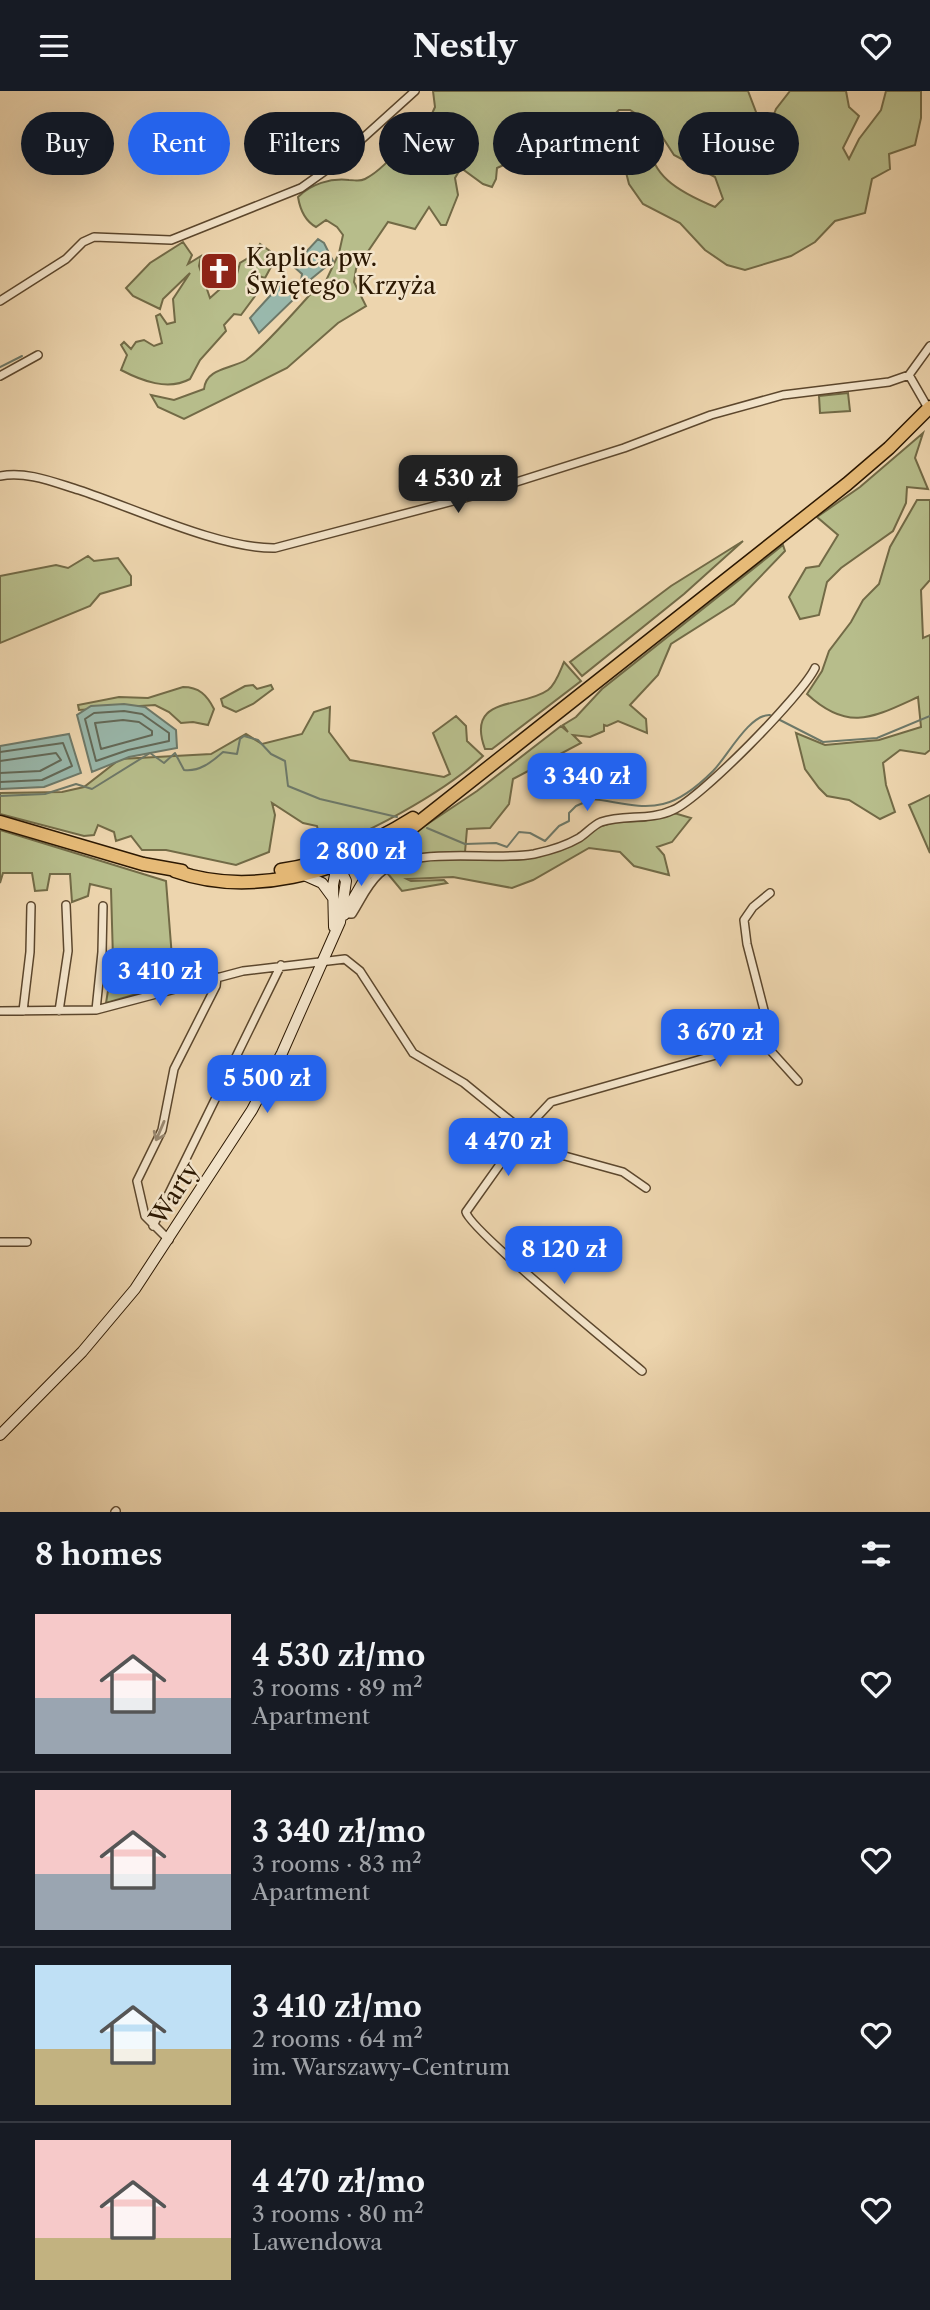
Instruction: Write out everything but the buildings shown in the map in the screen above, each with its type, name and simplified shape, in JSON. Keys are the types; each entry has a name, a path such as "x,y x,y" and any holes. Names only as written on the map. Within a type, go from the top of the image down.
{"highway":[{"path":"0,822 175,871 255,880 304,875 404,834 420,818 847,484 929,407"},
{"path":"208,876 278,871 336,861 420,818"}],"main road":[{"path":"342,918 368,874 404,834"},
{"name":"Warty","path":"0,1435 96,1337 135,1289 259,1098 342,918 346,881 336,861"},
{"name":"Warty","path":"331,939 336,861"},
{"path":"304,875 322,883 333,899"}],"street":[{"path":"0,301 66,259 83,241 94,237 171,240 301,188 332,166 415,91"},
{"path":"0,476 37,477 194,531 255,547 275,548 472,496 624,448 711,415 783,395 889,382 909,375 930,346"},
{"path":"0,376 38,355"},
{"path":"909,375 929,407"},
{"path":"342,918 352,913 384,869 394,864 433,856 499,858 539,853 578,839 595,825 614,817 644,817 673,811 696,795 729,764 796,696 809,681 815,668"},
{"path":"642,1371 498,1248 469,1221 466,1212 523,1132 551,1102 716,1055 739,1042 762,1022 765,1013 747,944 744,920 753,907 770,893"},
{"path":"59,1011 68,951 66,905"},
{"path":"23,1011 30,952 31,906"},
{"path":"96,1010 103,907"},
{"path":"0,1011 96,1010 217,977 281,965 345,959 352,961 413,1053 464,1083 523,1132 554,1153 623,1172 646,1188"},
{"path":"153,1226 281,965"},
{"path":"169,1240 153,1226 143,1211 137,1181 162,1130 174,1069 216,986 217,977"},
{"path":"739,1042 761,1040 798,1081"},
{"path":"0,1242 27,1242"}],"green space":[{"path":"433,91 748,91 756,112 678,112 678,157 664,140 664,112 493,112 493,175 496,175 492,187 471,175 479,175 479,112 433,112 435,107"},
{"path":"790,91 846,91 849,107 859,116 843,148 849,159 859,139 881,110 886,91 921,91 921,118 915,145 889,154 890,169 872,179 865,213 835,221 815,242 791,256 745,270 727,265 705,250 680,223 643,204 629,184 627,175 663,175 679,189 715,207 723,199 715,177 711,175 799,175 799,112 775,112"},
{"path":"379,168 379,175 457,175 458,195 446,225 441,225 429,207 415,229 388,222 356,269 354,282 366,306 338,323 287,368 184,419 158,407 151,395 174,400 204,389 209,377 214,373 246,360 272,337 315,289 324,285 339,253 343,235 326,220 316,227 312,224 304,214 298,197 321,183 361,180"},
{"path":"183,242 192,255 188,264 201,256 199,266 210,298 237,274 240,263 253,255 260,244 270,251 272,265 265,278 259,276 255,296 241,315 234,314 224,325 226,331 200,360 190,379 182,383 155,383 121,370 127,355 121,345 124,342 131,349 136,342 144,340 154,346 162,343 156,316 160,314 167,324 175,322 173,299 190,273 163,299 160,309 133,296 126,288 150,263"},
{"path":"848,393 850,411 820,413 819,396"},
{"path":"923,433 915,458 928,489 907,487 906,503 893,531 841,568 827,582 819,615 800,619 789,597 806,568 819,566 838,535 817,517 860,487"},
{"path":"917,500 930,500 930,580 921,590 923,638 930,635 930,750 925,754 900,750 883,763 886,785 895,812 880,819 849,800 827,796 819,788 805,769 796,733 825,745 879,740 921,727 918,697 887,711 861,718 835,713 807,694 822,671 829,651 851,622 863,600 879,584 890,547"},
{"path":"743,541 684,594 582,676 570,662 671,586"},
{"path":"783,545 785,551 734,604 671,644 658,675 630,705 646,719 647,733 618,721 604,725 604,731 590,737 573,735 581,743 513,779 509,804 490,828 467,829 465,852 399,858 398,852 420,829 477,791 561,726 568,732 563,725 576,717 602,689"},
{"path":"88,556 94,561 118,558 131,576 131,585 100,594 90,606 0,643 0,576 56,565 68,568"},
{"path":"564,662 581,681 492,749 485,749 481,732 483,720 489,712 499,706 537,696 548,690 556,681"},
{"path":"253,685 257,689 271,685 273,689 253,704 236,712 223,706 221,699 245,686"},
{"path":"183,687 198,690 214,709 208,725 181,723 169,712 155,705 79,710 78,705 119,697 148,698"},
{"path":"330,707 329,732 350,760 444,777 450,774 433,733 456,716 466,726 467,741 483,756 448,784 401,813 352,837 309,851 307,847 319,835 317,826 303,823 272,803 275,815 269,852 236,865 166,850 142,850 131,836 116,841 114,832 98,825 94,835 84,836 0,814 0,793 62,792 84,787 120,759 211,754 246,734 262,744 302,734 314,712"},
{"path":"930,795 930,853 909,805"},
{"path":"674,813 691,818 672,842 657,847 664,855 669,875 634,866 620,852 589,848 533,880 512,888 453,877 407,879 444,880 447,883 402,891 388,874 408,863 433,859 517,860 541,856 598,827 615,822 644,821"},
{"path":"0,830 166,881 174,983 106,1003 113,959 111,889 90,884 88,896 72,902 70,874 50,874 47,890 35,891 32,873 3,873 0,883"}],"water":[{"path":"318,239 324,243 333,261 305,284 301,281 302,274 293,266"},
{"path":"284,285 294,299 259,333 250,318 279,286"},
{"path":"124,704 145,707 176,730 177,748 129,757 92,772 77,715 91,706"},
{"path":"69,734 81,773 44,787 0,789 0,746"}],"waterway":[{"path":"0,367 22,356"},
{"path":"427,828 465,844 496,843 507,847 519,832 530,833 545,841 559,826 569,821 569,813 576,806 592,799 645,806 670,802 690,791 708,776 754,721 770,715"},
{"path":"778,719 823,742 877,738 930,716"},
{"path":"0,796 45,794 76,784 92,789 150,753 164,763 175,753 184,770 200,768 223,752 237,754 240,739 244,736 258,740 271,754 285,761 288,786 320,799 397,817"}],"place":[{"name":"Kaplica pw. Świętego Krzyża","path":"219,271"}]}
